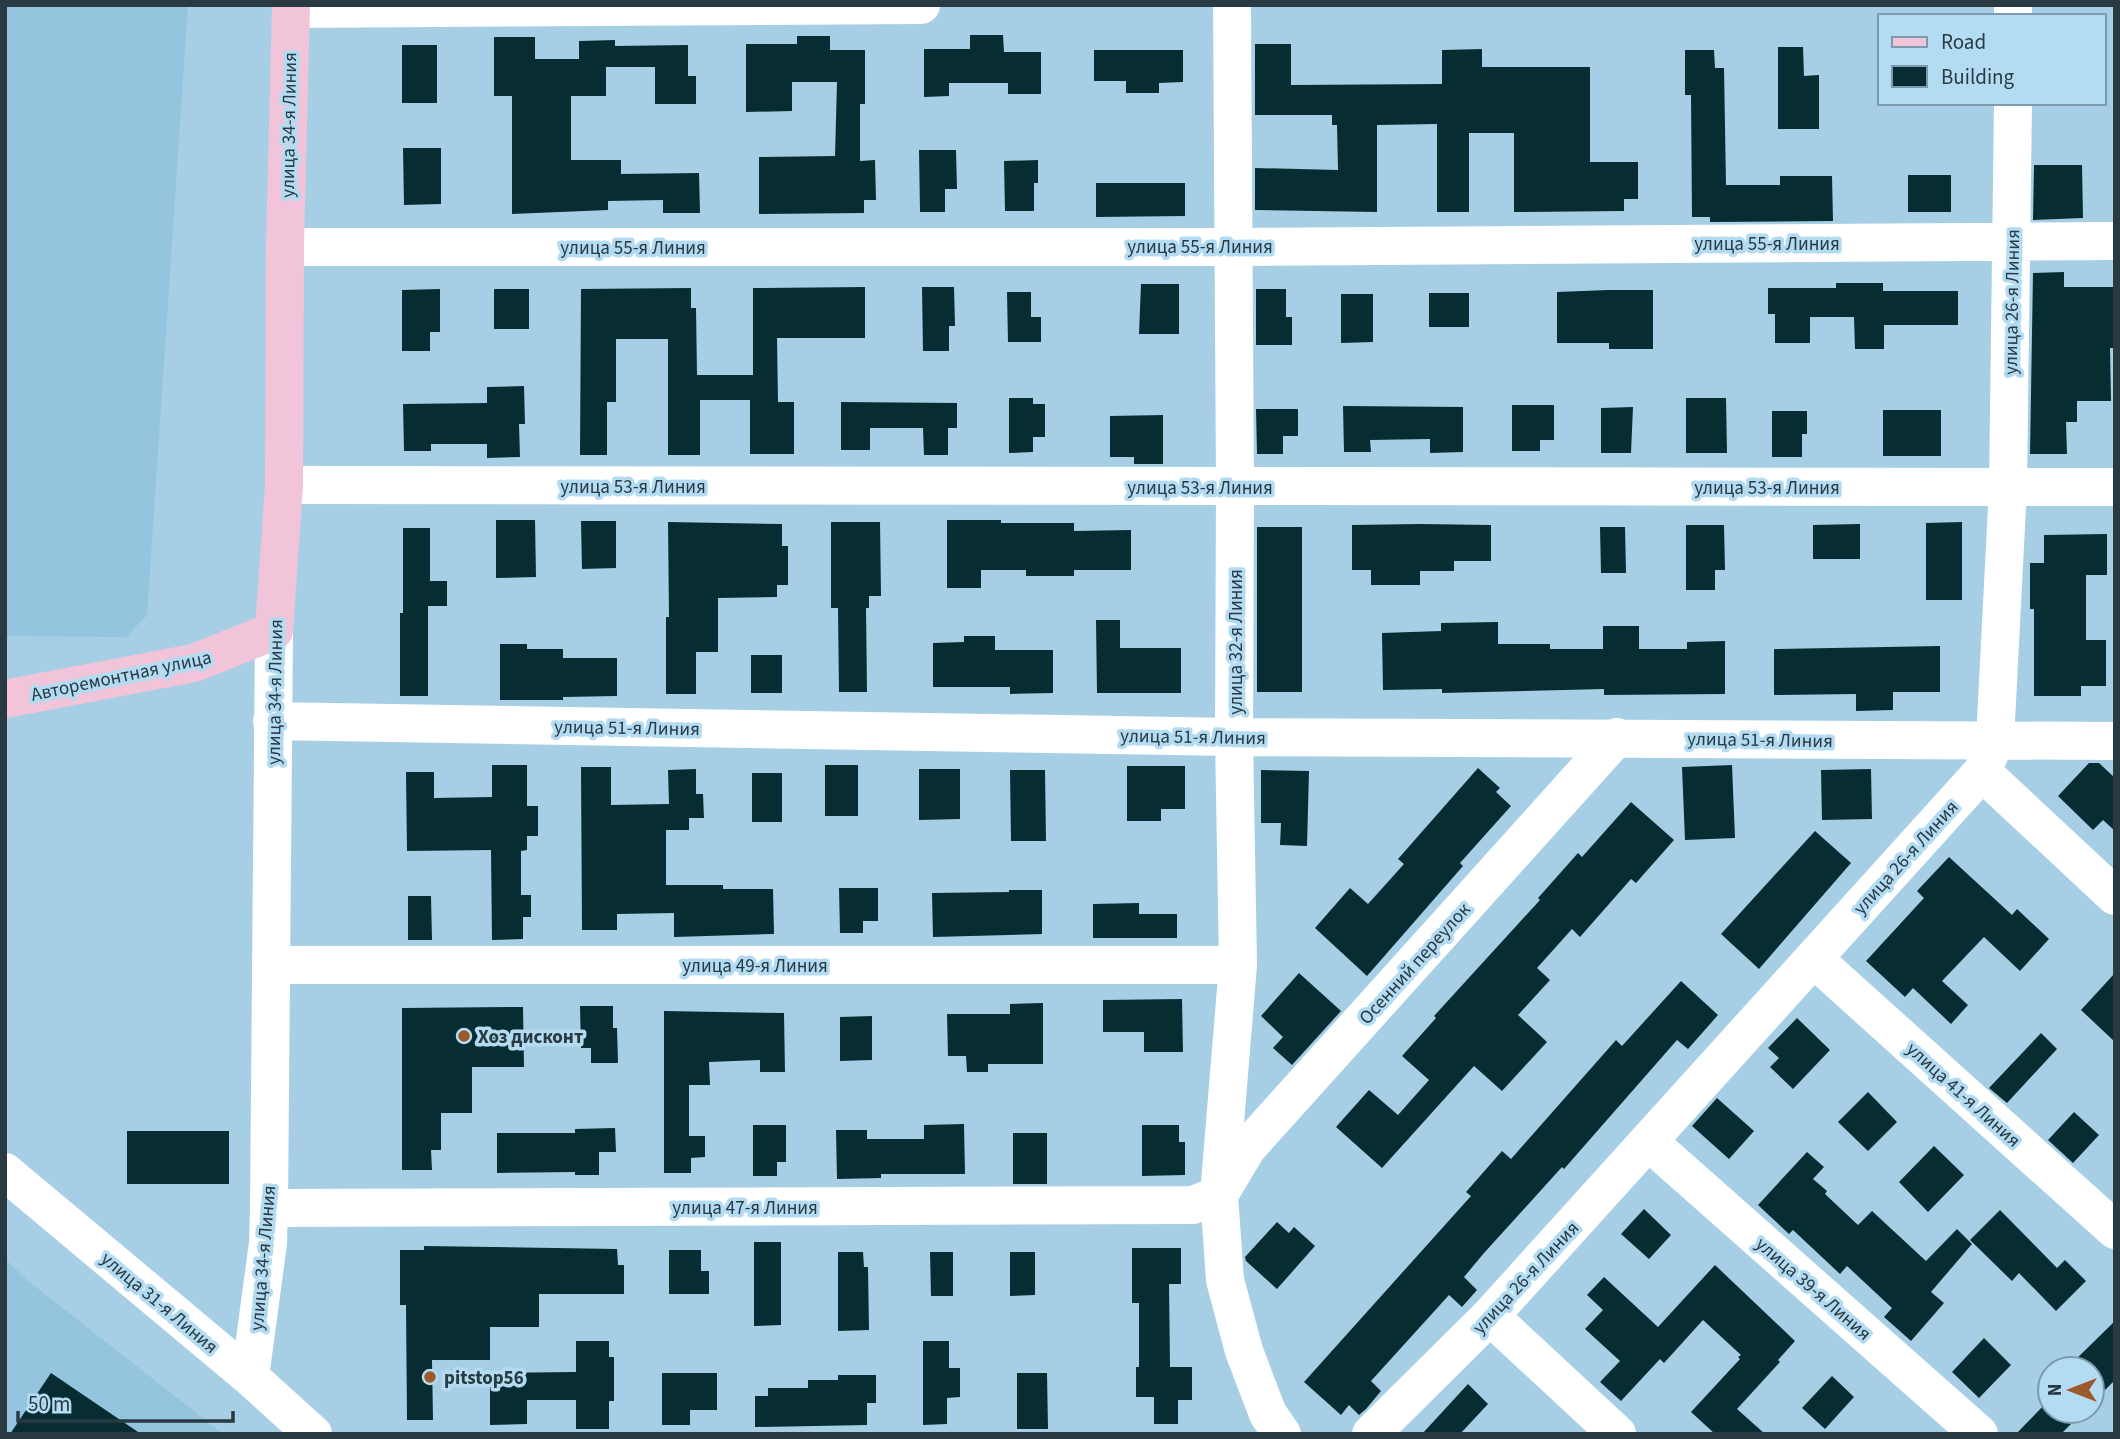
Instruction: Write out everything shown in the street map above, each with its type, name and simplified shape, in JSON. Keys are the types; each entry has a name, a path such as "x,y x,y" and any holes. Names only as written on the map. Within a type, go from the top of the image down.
{"main road":[{"name":"улица 34-я Линия","path":"274,631 284,485 285,247 291,7"},
{"name":"Авторемонтная улица","path":"5,699 194,663 274,631"}],"street":[{"path":"291,7 920,5"},
{"name":"улица 32-я Линия","path":"1232,5 1234,737 1238,965 1219,1195 1225,1280 1244,1351 1268,1414 1282,1434"},
{"name":"улица 26-я Линия","path":"1371,1434 1490,1316 1814,959 1989,756 2008,488 2013,105"},
{"name":"улица 55-я Линия","path":"285,247 1233,247 2115,241"},
{"name":"улица 53-я Линия","path":"284,485 2115,488"},
{"name":"улица 34-я Линия","path":"250,1377 268,1243 270,1208 274,631"},
{"name":"улица 51-я Линия","path":"272,721 1234,737 1616,737 1989,756 2115,741"},
{"name":"Осенний переулок","path":"1219,1195 1247,1148 1616,737"},
{"path":"1989,756 2115,896"},
{"name":"улица 41-я Линия","path":"1814,959 2115,1230"},
{"name":"улица 49-я Линия","path":"272,965 1238,965"},
{"name":"улица 39-я Линия","path":"1648,1142 1979,1434"},
{"name":"улица 31-я Линия","path":"5,1172 250,1377 313,1434"},
{"name":"улица 47-я Линия","path":"270,1208 1193,1205 1219,1195"},
{"path":"1490,1316 1617,1434"}],"shaded area":[{"path":"5,5 188,5 147,615 126,637 5,636"},
{"path":"5,1259 27,1280 223,1434 5,1434"}],"building":[{"path":"970,35 1003,35 1004,52 1041,52 1041,94 1008,94 1008,83 949,83 949,96 924,97 924,49 970,49"},
{"path":"797,36 830,36 830,50 865,50 865,104 860,104 860,161 875,160 876,200 864,200 864,213 759,214 759,157 835,156 837,82 792,82 792,111 746,112 746,44 797,44"},
{"path":"494,37 535,37 535,59 579,59 579,41 615,40 615,46 688,45 688,76 696,76 696,104 655,104 655,67 606,67 606,96 571,96 571,160 621,160 621,174 699,173 700,213 663,213 663,200 608,201 608,210 512,214 512,96 494,96"},
{"path":"1255,44 1291,44 1291,85 1442,84 1442,50 1482,49 1482,67 1590,67 1590,162 1638,162 1638,199 1624,199 1624,211 1514,212 1514,133 1469,133 1469,212 1437,212 1437,124 1377,125 1377,212 1255,210 1255,168 1338,170 1337,125 1332,125 1332,115 1255,115"},
{"path":"402,45 437,45 437,103 402,103"},
{"path":"1778,47 1803,47 1804,76 1819,75 1819,129 1778,129"},
{"path":"1094,50 1183,50 1183,82 1159,83 1159,93 1126,93 1126,81 1094,81"},
{"path":"1685,50 1714,50 1715,68 1724,68 1726,185 1780,185 1780,176 1832,176 1833,221 1710,222 1710,217 1692,217 1691,95 1685,95"},
{"path":"403,148 441,148 441,204 404,205"},
{"path":"919,150 956,150 957,189 945,189 945,212 920,212"},
{"path":"1038,160 1038,183 1034,183 1034,211 1005,211 1004,161"},
{"path":"2034,165 2082,165 2083,218 2033,220"},
{"path":"1908,175 1951,175 1951,212 1908,212"},
{"path":"1096,183 1185,183 1185,216 1096,217"},
{"path":"2064,272 2064,287 2115,287 2115,348 2110,348 2111,401 2077,401 2077,422 2066,422 2067,454 2030,454 2033,273"},
{"path":"1836,283 1883,283 1883,291 1958,291 1958,325 1884,325 1884,349 1855,349 1854,317 1810,317 1810,343 1775,343 1775,314 1768,314 1768,288 1836,288"},
{"path":"1141,284 1179,284 1179,334 1139,334"},
{"path":"865,287 865,338 777,338 778,402 794,402 794,454 750,454 750,400 700,400 700,455 668,455 668,339 616,339 616,402 607,402 607,455 580,455 581,289 691,288 691,308 696,308 697,375 753,375 753,288"},
{"path":"922,287 954,287 955,326 949,326 949,351 923,351"},
{"path":"440,289 440,332 430,332 430,351 402,351 402,290"},
{"path":"494,289 529,289 529,329 494,329"},
{"path":"1256,289 1286,289 1286,317 1292,317 1292,345 1256,345"},
{"path":"1653,290 1653,349 1609,349 1609,343 1557,343 1557,292"},
{"path":"1007,292 1031,292 1031,317 1041,317 1041,342 1008,342"},
{"path":"1429,293 1469,293 1469,327 1429,327"},
{"path":"1341,294 1373,294 1373,342 1341,343"},
{"path":"524,386 525,424 519,424 520,457 487,458 487,444 431,444 431,451 404,451 403,404 487,403 487,387"},
{"path":"1009,398 1033,398 1033,404 1045,404 1045,437 1033,437 1033,452 1009,453"},
{"path":"1686,398 1726,398 1727,453 1686,453"},
{"path":"841,402 957,403 957,428 948,428 948,455 924,455 923,428 870,428 870,450 841,450"},
{"path":"1512,405 1554,405 1554,440 1540,440 1540,451 1512,451"},
{"path":"1343,406 1463,407 1463,452 1430,453 1430,439 1370,440 1371,452 1344,452"},
{"path":"1633,407 1631,453 1601,453 1601,408"},
{"path":"1256,409 1298,409 1298,436 1283,436 1283,454 1257,454"},
{"path":"1883,410 1941,410 1941,456 1883,456"},
{"path":"1772,411 1807,411 1807,434 1802,434 1802,457 1772,457"},
{"path":"1163,415 1163,464 1134,464 1134,457 1110,457 1110,416"},
{"path":"496,520 535,520 536,577 496,578"},
{"path":"947,520 1074,523 1074,531 1131,530 1131,570 1074,570 1074,576 1026,576 1026,570 981,570 981,588 947,588"},
{"path":"581,521 616,521 616,568 582,569"},
{"path":"668,522 782,524 782,546 788,546 788,585 777,585 777,597 718,598 718,652 696,652 696,694 666,694 666,617 669,617"},
{"path":"831,522 880,522 881,596 869,596 869,608 866,608 867,692 839,692 838,608 831,608"},
{"path":"1962,522 1962,600 1926,600 1926,523"},
{"path":"1860,524 1860,559 1813,559 1813,525"},
{"path":"1352,525 1491,525 1491,561 1454,561 1454,571 1420,571 1420,585 1371,585 1371,570 1352,570"},
{"path":"1686,525 1724,525 1725,570 1715,570 1715,590 1686,590"},
{"path":"1257,527 1302,527 1302,692 1257,692"},
{"path":"1600,527 1625,527 1626,573 1601,573"},
{"path":"403,528 430,528 430,581 447,581 447,606 428,606 428,696 400,696"},
{"path":"2107,534 2107,575 2086,575 2086,640 2106,640 2106,686 2081,686 2081,696 2034,696 2034,609 2030,609 2030,563 2044,563 2044,535"},
{"path":"1096,620 1120,620 1120,648 1181,648 1181,693 1097,693"},
{"path":"1498,622 1498,644 1550,644 1550,649 1603,649 1603,626 1639,626 1639,649 1687,649 1687,642 1725,641 1725,694 1604,695 1604,689 1442,693 1442,689 1383,690 1382,633 1441,631 1441,623"},
{"path":"964,636 995,636 995,650 1053,650 1053,693 1010,694 1010,687 933,687 933,643 964,642"},
{"path":"500,644 527,644 527,649 563,649 563,658 617,658 617,696 563,697 563,700 500,700"},
{"path":"1940,646 1940,692 1893,692 1893,710 1856,711 1856,694 1774,695 1774,649"},
{"path":"751,655 782,655 782,693 751,693"},
{"path":"2089,763 2099,763 2115,778 2115,831 2103,820 2093,830 2058,796"},
{"path":"492,765 527,765 527,806 538,806 538,836 527,836 527,850 521,851 521,895 531,895 531,917 523,917 523,939 492,940 491,850 407,851 406,772 434,772 434,798 492,797"},
{"path":"825,765 858,765 858,816 825,816"},
{"path":"1732,765 1735,838 1685,840 1682,767"},
{"path":"1127,766 1185,766 1185,809 1161,809 1161,821 1127,821"},
{"path":"581,767 611,767 611,805 669,804 668,770 696,769 696,794 703,794 704,818 689,818 689,830 666,830 666,885 723,885 723,889 773,889 774,934 674,937 674,913 617,914 617,930 582,930"},
{"path":"1478,768 1500,788 1496,792 1511,806 1460,863 1463,866 1367,976 1315,928 1350,888 1368,904 1404,864 1398,859"},
{"path":"919,769 960,769 960,819 919,820"},
{"path":"1871,769 1872,819 1822,820 1821,770"},
{"path":"1010,770 1045,770 1046,841 1011,841"},
{"path":"1261,770 1309,771 1307,846 1280,845 1281,823 1261,823"},
{"path":"752,773 782,773 782,822 752,822"},
{"path":"1631,802 1674,840 1636,883 1631,879 1580,937 1572,929 1537,968 1550,980 1518,1015 1547,1042 1502,1091 1474,1066 1382,1168 1336,1127 1369,1090 1398,1115 1429,1080 1402,1056 1578,853 1582,857"},
{"path":"1815,831 1851,863 1759,969 1721,934"},
{"path":"1949,857 2012,915 2017,909 2049,939 2020,971 1984,937 1942,981 1968,1005 1951,1024 1913,988 1905,997 1866,961 1924,898 1917,891"},
{"path":"839,888 878,888 878,921 863,921 863,933 840,933"},
{"path":"1042,890 1042,934 933,937 932,893"},
{"path":"408,896 431,896 432,940 408,940"},
{"path":"1139,903 1139,914 1177,914 1177,938 1093,938 1093,904"},
{"path":"1299,973 1341,1011 1292,1065 1273,1048 1283,1037 1261,1016"},
{"path":"2115,973 2115,1042 2081,1010"},
{"path":"1681,981 1718,1015 1688,1049 1677,1040 1564,1169 1562,1167 1484,1253 1464,1277 1477,1290 1462,1307 1449,1295 1371,1381 1381,1391 1366,1409 1359,1415 1349,1405 1341,1415 1304,1382 1471,1196 1466,1192 1502,1151 1511,1159 1616,1040 1622,1046"},
{"path":"1182,999 1183,1052 1144,1052 1144,1032 1103,1032 1103,1000"},
{"path":"1043,1003 1043,1064 988,1064 988,1072 967,1072 966,1056 948,1056 947,1014 1010,1014 1010,1004"},
{"path":"580,1006 613,1006 618,1063 591,1063 591,1048 581,1048"},
{"path":"523,1007 524,1067 472,1067 472,1113 441,1113 441,1150 431,1150 432,1170 402,1170 402,1008"},
{"path":"664,1011 784,1013 785,1072 760,1072 760,1060 709,1062 710,1085 689,1085 689,1136 705,1136 705,1157 691,1158 691,1173 664,1173"},
{"path":"872,1016 872,1060 840,1061 840,1017"},
{"path":"1797,1018 1830,1050 1793,1089 1770,1067 1779,1058 1768,1048"},
{"path":"2041,1033 2057,1049 2007,1103 1989,1088"},
{"path":"1868,1092 1897,1122 1868,1151 1838,1122"},
{"path":"1717,1098 1754,1131 1729,1159 1692,1126"},
{"path":"2074,1112 2099,1135 2073,1163 2048,1140"},
{"path":"964,1124 965,1174 881,1174 881,1178 837,1179 836,1130 867,1130 867,1139 924,1139 924,1125"},
{"path":"753,1125 786,1125 786,1162 777,1162 777,1176 753,1176"},
{"path":"1142,1125 1179,1125 1179,1142 1185,1142 1185,1175 1142,1176"},
{"path":"615,1128 616,1152 599,1152 599,1175 575,1175 575,1172 497,1173 497,1133 575,1133 575,1129"},
{"path":"127,1131 229,1131 229,1184 127,1184"},
{"path":"1013,1133 1047,1133 1047,1184 1013,1184"},
{"path":"1934,1146 1964,1175 1928,1212 1899,1182"},
{"path":"1807,1152 1824,1167 1813,1179 1858,1225 1872,1211 1926,1261 1957,1229 1972,1244 1931,1292 1944,1303 1911,1341 1884,1317 1892,1308 1847,1266 1840,1274 1793,1230 1789,1234 1758,1205"},
{"path":"1644,1209 1671,1235 1649,1259 1621,1234"},
{"path":"2000,1210 2057,1268 2065,1260 2086,1281 2056,1311 2019,1273 2012,1281 1970,1240"},
{"path":"1277,1222 1289,1233 1294,1227 1315,1246 1277,1289 1246,1261 1245,1257"},
{"path":"754,1242 781,1242 781,1325 754,1326"},
{"path":"424,1246 617,1249 618,1265 624,1265 624,1294 539,1294 539,1327 490,1327 490,1360 432,1360 433,1420 407,1420 406,1305 400,1305 400,1250 424,1250"},
{"path":"1132,1248 1181,1248 1181,1284 1169,1284 1170,1367 1192,1367 1192,1400 1178,1400 1178,1424 1154,1424 1154,1397 1136,1397 1139,1303 1132,1303"},
{"path":"669,1250 701,1250 701,1271 709,1271 709,1294 669,1294"},
{"path":"838,1252 863,1252 864,1267 868,1267 869,1330 838,1331"},
{"path":"930,1252 953,1252 953,1296 931,1296"},
{"path":"1010,1252 1035,1252 1035,1295 1010,1296"},
{"path":"1715,1265 1795,1341 1778,1360 1780,1362 1737,1409 1765,1434 1715,1434 1691,1412 1741,1355 1703,1320 1664,1363 1660,1359 1621,1401 1600,1382 1620,1361 1585,1329 1603,1310 1587,1295 1604,1277 1658,1327"},
{"path":"2115,1321 2115,1380 2106,1389 2106,1355 2080,1355"},
{"path":"1984,1338 2011,1365 1979,1398 1952,1372"},
{"path":"576,1341 609,1341 609,1357 614,1357 614,1401 609,1401 609,1429 576,1429 576,1400 527,1400 527,1424 490,1425 490,1373 576,1372"},
{"path":"923,1341 949,1341 949,1368 960,1368 960,1397 947,1398 947,1424 923,1425"},
{"path":"51,1373 141,1434 10,1434"},
{"path":"662,1373 717,1373 717,1410 690,1410 690,1425 662,1425"},
{"path":"1017,1373 1047,1373 1048,1429 1017,1429"},
{"path":"838,1375 876,1375 876,1403 867,1403 867,1425 755,1427 755,1396 768,1396 768,1388 808,1388 808,1380 838,1380"},
{"path":"1832,1376 1854,1397 1825,1429 1802,1408"},
{"path":"1468,1384 1488,1404 1460,1434 1422,1434"},
{"path":"2036,1413 2036,1425 2070,1425 2061,1434 2016,1434"}],"place":[{"name":"Хоз дисконт","path":"464,1036"},
{"name":"pitstop56","path":"430,1377"}]}
